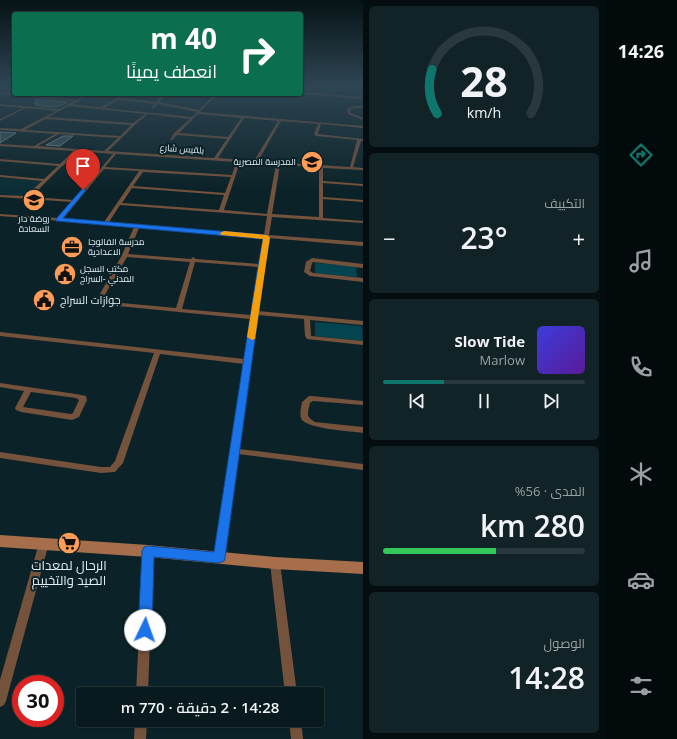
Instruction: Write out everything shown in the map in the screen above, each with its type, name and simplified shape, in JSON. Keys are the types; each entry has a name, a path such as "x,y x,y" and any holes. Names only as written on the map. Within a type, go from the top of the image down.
{"street":[{"path":"22,130 40,120"},
{"path":"82,120 134,124"},
{"path":"105,152 139,120"},
{"path":"171,139 189,120"},
{"path":"216,160 241,120"},
{"path":"274,120 363,127"},
{"path":"254,162 279,121"},
{"path":"320,124 316,135 361,140 351,169"},
{"path":"0,129 120,137"},
{"path":"34,148 58,133"},
{"path":"175,134 229,138"},
{"name":"بلقيس شارع","path":"0,145 238,162 363,169"},
{"path":"27,198 76,150"},
{"path":"59,220 115,153"},
{"path":"0,160 62,165"},
{"path":"221,211 238,162"},
{"path":"219,558 261,266 278,164"},
{"path":"321,166 321,219"},
{"path":"102,168 233,176"},
{"path":"105,224 142,170"},
{"path":"0,176 46,180"},
{"path":"321,182 363,185"},
{"path":"130,187 226,194"},
{"path":"0,196 74,201"},
{"path":"321,198 363,201"},
{"path":"119,204 363,222"},
{"path":"0,215 363,244"},
{"path":"137,227 100,300 110,304 307,318 363,324"},
{"path":"124,254 261,266"},
{"path":"179,309 193,259"},
{"path":"363,266 312,260 309,262 308,272 312,275 363,280"},
{"path":"307,318 309,338 363,344"},
{"path":"0,334 248,362"},
{"path":"0,455 101,470 112,470 119,463 158,352"},
{"path":"0,386 30,389 80,397 83,398 83,400 76,415 72,416 19,408 30,389"},
{"path":"363,403 312,398 306,402 304,416 306,420 313,424 363,430"},
{"path":"234,451 363,467"},
{"path":"0,541 148,551 275,563 363,568"},
{"path":"0,702 44,543"},
{"path":"142,687 148,551"},
{"path":"275,563 290,687"},
{"path":"140,739 141,727"},
{"path":"296,727 297,739"}],"shaded area":[{"path":"0,178 42,181 27,196 0,194"},
{"path":"315,263 356,266 357,277 315,274"},
{"path":"315,322 362,326 363,341 315,336"}],"building":[{"path":"0,132 16,133 0,143"},
{"path":"63,136 73,136 60,146 46,145"}],"slow traffic":[{"path":"224,233 267,237 261,266 252,337"}],"place":[{"name":"المدرسة المصرية","path":"312,162"},
{"name":"روضة دار السعادة","path":"34,200"},
{"name":"مدرسة الفالوجا الاعدادية","path":"72,247"},
{"name":"مكتب السجل المدني -السراج","path":"65,274"},
{"name":"جوازات السراج","path":"44,300"},
{"name":"الرحال لمعدات الصيد والتخييم","path":"69,543"}],"route":[{"path":"83,190 59,220 267,237 261,266 219,558 148,551 145,630"}]}
